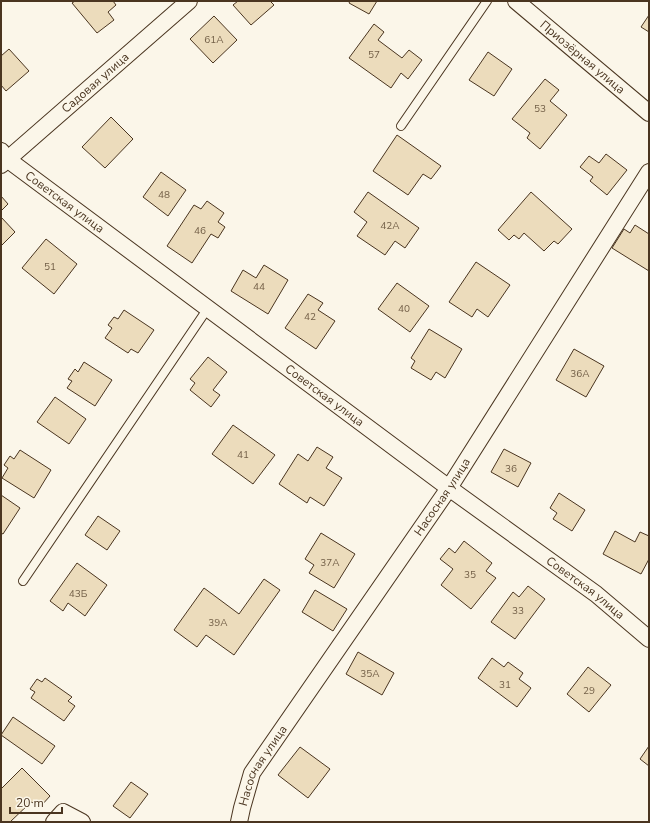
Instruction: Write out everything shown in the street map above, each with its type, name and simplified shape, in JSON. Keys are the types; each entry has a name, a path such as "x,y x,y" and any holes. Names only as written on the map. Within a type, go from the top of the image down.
{"street":[{"name":"Садовая улица","path":"3,158 189,1"},
{"name":"Приозёрная улица","path":"516,1 649,113"},
{"name":"Советская улица","path":"3,158 208,308 449,488 596,594 649,639"},
{"name":"Насосная улица","path":"239,822 252,773 449,488 649,172"},
{"path":"54,822 63,812 82,822"}],"lane":[{"path":"401,126 486,1"},
{"path":"23,581 208,308"}],"building":[{"path":"75,1 113,1 116,5 108,12 114,20 97,33 72,3"},
{"path":"238,1 270,1 274,5 251,25 233,5"},
{"path":"350,1 377,1 369,14 349,3"},
{"path":"649,15 649,32 641,27"},
{"path":"214,16 237,40 213,63 190,39"},
{"path":"374,24 384,32 378,40 402,58 409,50 422,60 408,79 401,73 391,88 349,58"},
{"path":"9,49 29,71 6,91 1,85 1,56"},
{"path":"488,52 512,69 494,96 469,80"},
{"path":"545,79 559,90 550,101 567,115 540,149 527,138 530,133 512,119"},
{"path":"111,117 133,139 105,168 82,147"},
{"path":"397,135 441,166 431,179 423,174 408,195 373,171"},
{"path":"606,154 627,170 607,195 590,181 593,177 580,167 589,156 599,163"},
{"path":"161,172 186,190 168,216 143,197"},
{"path":"368,192 419,228 405,248 395,241 385,255 357,236 367,222 354,212"},
{"path":"531,192 572,229 558,244 554,241 544,251 524,233 519,239 514,235 509,240 498,230"},
{"path":"1,196 8,204 1,211"},
{"path":"207,201 224,213 218,222 225,227 218,238 211,234 192,263 167,246 194,205 201,209"},
{"path":"1,217 15,232 1,246"},
{"path":"635,225 649,234 649,271 612,248 624,229 630,233"},
{"path":"46,239 77,264 54,294 22,268"},
{"path":"476,262 510,285 488,317 477,309 472,317 449,302"},
{"path":"264,265 288,280 268,314 231,291 243,270 256,278"},
{"path":"397,283 429,306 410,332 378,309"},
{"path":"308,294 323,303 318,310 335,321 316,349 285,328"},
{"path":"124,310 154,330 138,353 131,349 128,353 105,338 112,328 108,325 114,317 118,319"},
{"path":"429,329 462,349 445,378 436,372 431,380 411,368 415,361 411,358"},
{"path":"574,349 604,366 586,397 556,380"},
{"path":"208,357 227,372 213,390 220,395 211,407 190,390 195,383 190,379"},
{"path":"84,362 112,380 95,406 67,388 72,381 68,379 75,369 78,372"},
{"path":"55,397 86,419 69,444 37,422"},
{"path":"233,425 275,455 253,484 212,454"},
{"path":"317,447 333,457 326,468 342,478 324,506 310,497 307,503 279,484 298,454 308,461"},
{"path":"504,449 531,463 518,487 491,472"},
{"path":"20,450 51,470 34,498 2,478 8,468 4,465 10,456 14,459"},
{"path":"559,493 585,510 572,531 553,519 557,513 550,508"},
{"path":"1,495 20,508 3,534 1,533"},
{"path":"98,516 120,531 107,550 85,535"},
{"path":"615,531 635,542 640,532 649,536 649,559 641,574 603,554"},
{"path":"321,533 355,554 334,588 309,573 314,565 305,559"},
{"path":"464,541 492,563 486,571 496,578 471,609 441,585 453,569 440,559 449,548 455,553"},
{"path":"77,563 107,585 85,616 68,603 63,611 50,601"},
{"path":"264,579 280,590 234,655 206,635 197,647 174,630 204,588 239,614"},
{"path":"528,586 545,599 515,639 491,622 513,592 519,597"},
{"path":"315,590 347,609 333,631 302,612"},
{"path":"358,652 394,673 382,695 346,674"},
{"path":"492,658 504,667 508,662 523,673 519,679 531,688 517,707 478,678"},
{"path":"588,667 611,685 589,712 567,694"},
{"path":"45,678 72,697 68,701 75,706 64,721 31,698 35,692 30,689 37,679 42,682"},
{"path":"13,717 55,746 42,764 1,735"},
{"path":"649,746 649,766 640,759"},
{"path":"300,747 330,769 308,798 278,775"},
{"path":"22,768 50,796 41,806 31,802 10,822 1,822 1,789"},
{"path":"131,782 148,794 130,818 113,806"}]}
